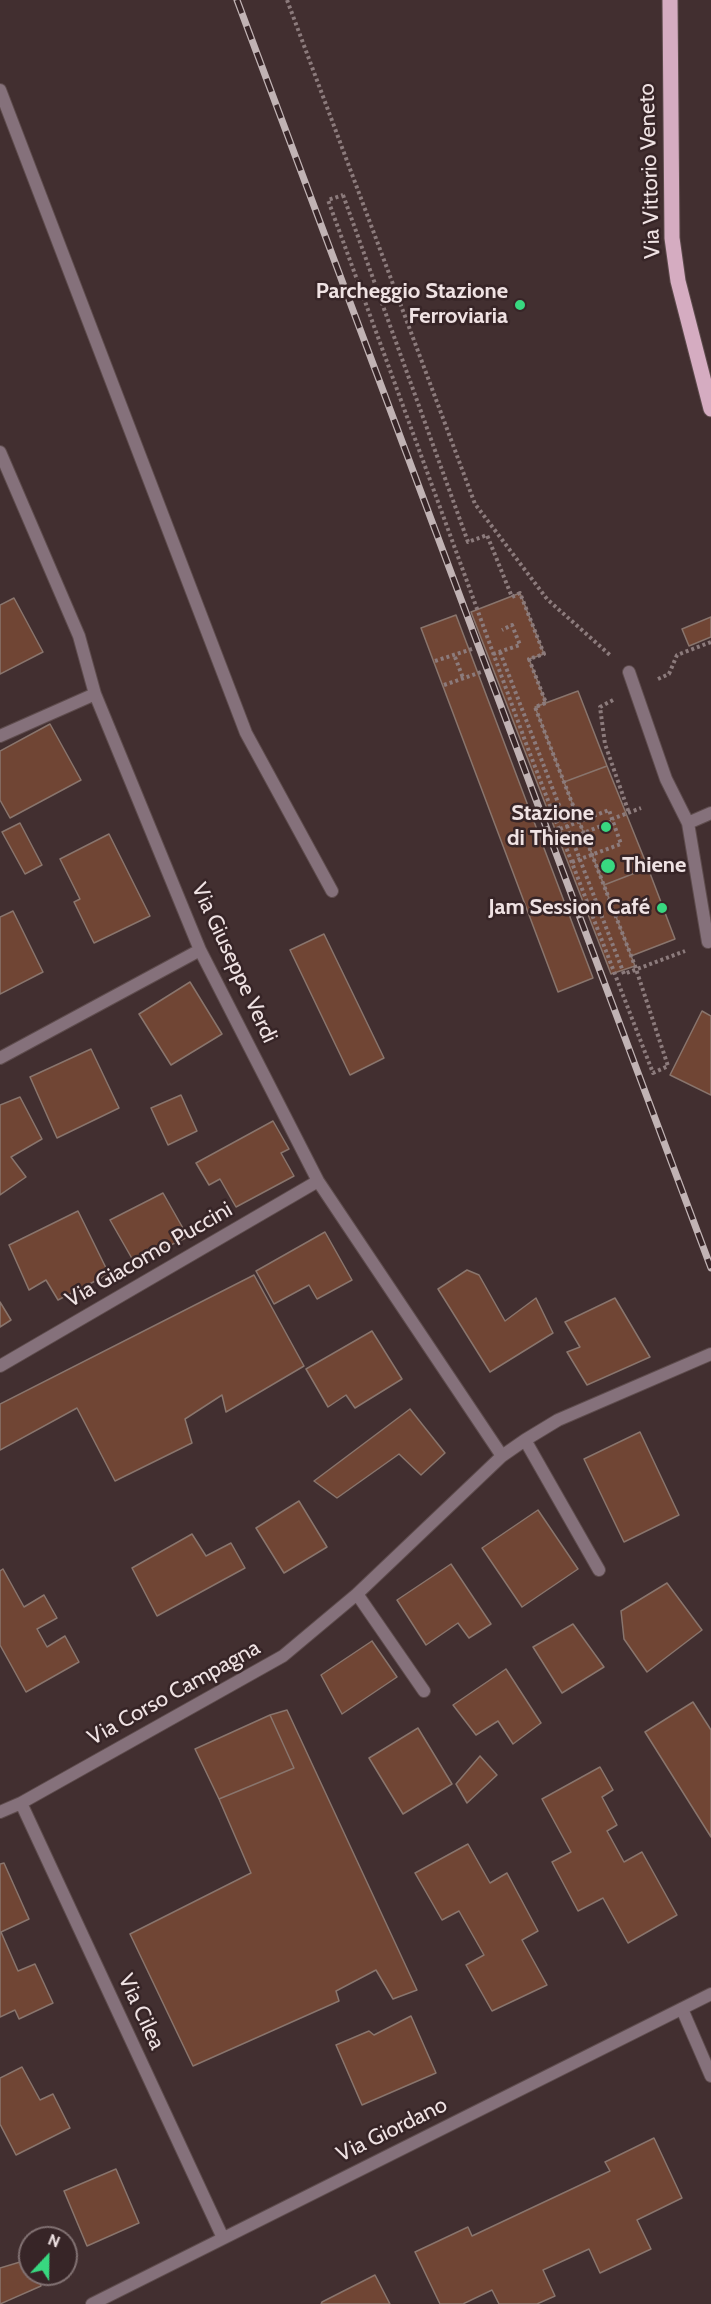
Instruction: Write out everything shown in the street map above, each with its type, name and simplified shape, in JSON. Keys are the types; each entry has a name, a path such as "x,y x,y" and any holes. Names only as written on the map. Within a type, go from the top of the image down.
{"main road":[{"name":"Via Vittorio Veneto","path":"670,0 672,238 678,281 711,409"}],"street":[{"path":"0,90 246,733 332,891"},
{"name":"Via Giuseppe Verdi","path":"0,452 79,636 95,694 200,950 318,1181 502,1456"},
{"path":"629,672 666,779 688,823 708,942"},
{"path":"0,736 95,694"},
{"path":"688,823 711,813"},
{"path":"0,1058 200,950"},
{"name":"Via Giacomo Puccini","path":"0,1366 318,1181"},
{"name":"Via Corso Campagna","path":"0,1812 21,1803 283,1656 357,1594 502,1456 525,1440 558,1420 711,1354"},
{"path":"525,1440 599,1569"},
{"path":"357,1594 424,1691"},
{"name":"Via Cilea","path":"21,1803 223,2238"},
{"name":"Via Giordano","path":"92,2304 711,1994"},
{"path":"682,2009 711,2076"}],"path":[{"path":"287,0 475,504 546,599 629,672"},
{"path":"343,195 468,542 487,534 512,597 520,593 544,654 529,659 546,703 535,707 636,970 668,1066 653,1073 494,654 328,200 343,195"},
{"path":"494,654 520,645 512,625 502,630"},
{"path":"510,640 513,647"},
{"path":"451,646 463,678"},
{"path":"435,661 472,649"},
{"path":"500,652 624,974 708,942"},
{"path":"444,685 481,672"},
{"path":"600,707 605,744 629,813"},
{"path":"564,841 641,808"},
{"path":"560,829 609,810 621,844 572,862"}],"building":[{"path":"520,593 544,654 529,659 546,703 535,707 635,966 611,974 471,612"},
{"path":"14,598 43,652 0,674 0,605"},
{"path":"456,615 593,978 558,992 421,628"},
{"path":"711,617 711,637 689,646 682,629"},
{"path":"578,691 607,766 564,782 535,707"},
{"path":"50,724 81,780 10,818 0,800 0,751"},
{"name":"Stazione di Thiene","path":"607,766 648,868 604,885 564,782"},
{"path":"20,823 42,865 25,874 2,832"},
{"path":"109,834 150,916 94,943 74,902 80,899 60,859"},
{"path":"648,868 675,939 631,956 604,885"},
{"path":"13,911 43,972 0,994 0,917"},
{"path":"324,934 384,1058 350,1075 290,950"},
{"path":"190,982 222,1034 171,1065 139,1014"},
{"path":"702,1011 711,1016 711,1095 670,1075"},
{"path":"91,1049 119,1108 57,1138 30,1077"},
{"path":"181,1095 197,1131 168,1145 151,1108"},
{"path":"20,1097 42,1139 11,1157 26,1177 0,1195 0,1105"},
{"path":"273,1121 289,1149 281,1153 294,1176 236,1207 220,1179 209,1185 196,1163"},
{"path":"163,1193 188,1237 134,1262 110,1220"},
{"path":"78,1211 109,1274 58,1300 46,1280 29,1290 9,1245"},
{"path":"325,1232 352,1280 317,1299 309,1285 274,1304 256,1271"},
{"path":"467,1270 479,1275 505,1321 536,1298 553,1333 490,1372 438,1289"},
{"path":"254,1275 304,1366 226,1412 222,1395 185,1419 192,1443 115,1481 77,1408 0,1450 0,1404"},
{"path":"615,1298 650,1357 587,1385 567,1352 580,1347 565,1322"},
{"path":"0,1302 11,1320 0,1327"},
{"path":"372,1331 402,1379 355,1408 346,1395 328,1407 306,1369"},
{"path":"410,1409 445,1453 421,1475 399,1454 337,1498 314,1481"},
{"path":"640,1432 679,1515 624,1542 584,1459"},
{"path":"299,1501 327,1547 284,1573 256,1528"},
{"path":"538,1510 578,1569 522,1607 482,1548"},
{"path":"192,1534 206,1556 231,1543 245,1568 157,1616 132,1568"},
{"path":"451,1564 491,1624 469,1638 458,1623 426,1645 397,1600"},
{"path":"3,1569 24,1607 44,1595 57,1618 37,1629 47,1647 65,1636 79,1662 26,1692 0,1645 0,1571"},
{"path":"667,1583 702,1630 647,1672 624,1639 621,1611"},
{"path":"573,1624 604,1667 562,1693 533,1647"},
{"path":"372,1641 397,1677 342,1714 321,1675"},
{"path":"506,1669 541,1723 513,1744 498,1721 476,1735 453,1705"},
{"path":"693,1702 711,1730 711,1837 645,1732"},
{"path":"287,1710 417,1990 393,1999 376,1970 336,1991 339,2001 193,2066 130,1934 251,1873 219,1799 294,1768 270,1715"},
{"path":"270,1715 294,1768 219,1799 195,1749"},
{"path":"418,1728 452,1784 403,1814 369,1758"},
{"path":"480,1756 497,1775 467,1803 456,1784"},
{"path":"600,1767 613,1790 602,1797 617,1825 607,1831 624,1862 642,1852 677,1915 628,1943 603,1898 578,1911 552,1862 571,1852 542,1799"},
{"path":"468,1844 490,1883 507,1873 538,1931 522,1940 547,1985 492,2011 466,1965 484,1955 459,1911 442,1920 415,1873"},
{"path":"4,1863 29,1919 1,1932 18,1971 35,1964 53,2003 19,2019 15,2010 0,2017 0,1864"},
{"path":"411,2016 436,2073 362,2105 336,2045 369,2031 374,2035"},
{"path":"22,2067 40,2100 53,2094 70,2128 16,2155 0,2124 0,2078"},
{"path":"654,2138 682,2198 637,2220 651,2249 600,2273 589,2249 543,2270 555,2296 537,2304 499,2304 492,2290 463,2304 440,2304 415,2252 468,2227 472,2236 610,2171 605,2162"},
{"path":"116,2169 139,2223 87,2246 64,2191"},
{"path":"18,2263 18,2286 41,2286 0,2304 0,2268"},
{"path":"375,2275 390,2304 321,2304 322,2302"}],"railway":[{"path":"237,0 711,1268"}],"place":[{"name":"Parcheggio Stazione Ferroviaria","path":"520,305"},
{"name":"Stazione di Thiene","path":"606,827"},
{"name":"Thiene","path":"608,866"},
{"name":"Jam Session Café","path":"662,908"}]}
